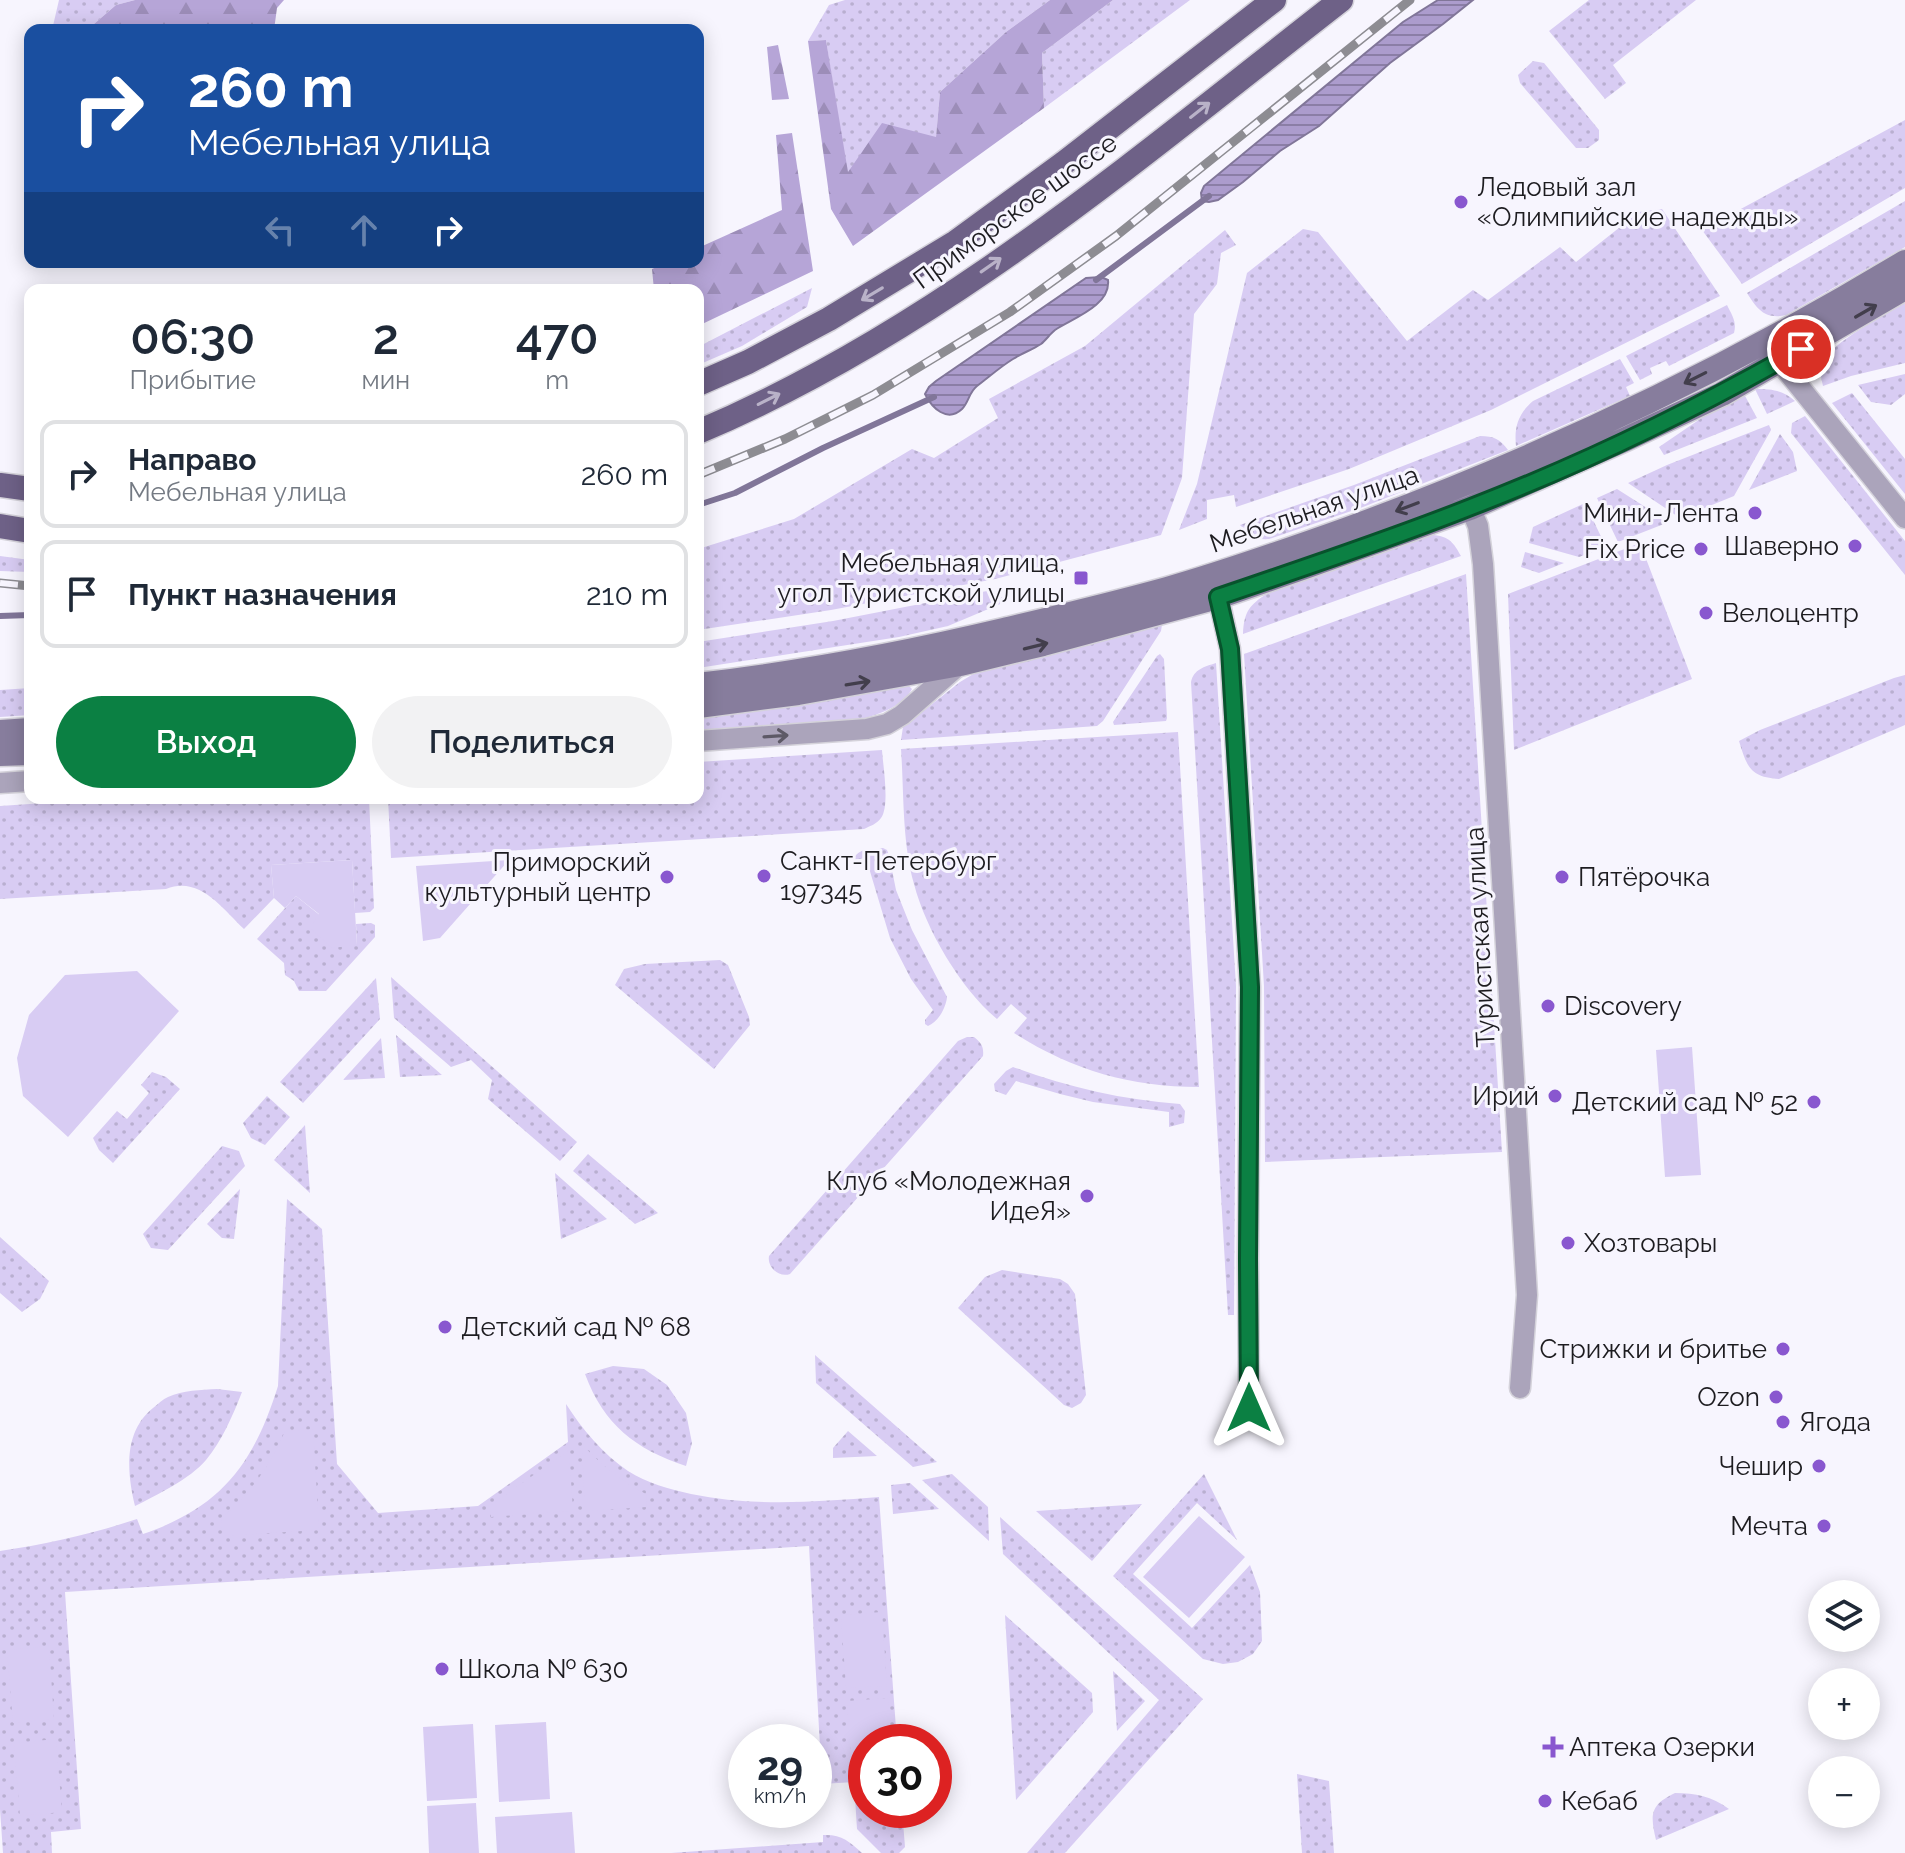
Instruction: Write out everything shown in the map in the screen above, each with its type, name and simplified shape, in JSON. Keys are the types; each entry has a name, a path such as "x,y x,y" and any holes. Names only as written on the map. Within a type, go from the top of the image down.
{"main road":[{"name":"Приморское шоссе","path":"704,381 829,319 956,242 1064,163 1274,0"},
{"name":"Приморское шоссе","path":"704,429 837,363 943,300 1072,209 1341,0"},
{"path":"0,485 24,488"},
{"path":"0,526 24,530"}],"street":[{"name":"Мебельная улица","path":"704,705 798,693 960,664 1057,640 1215,586 1328,536 1466,497 1626,439 1722,394 1772,352 1905,262"},
{"name":"Мебельная улица","path":"1772,352 1905,288"},
{"path":"1772,352 1905,518"},
{"name":"Туристская улица","path":"1466,497 1478,526 1483,564 1521,1189 1527,1295 1520,1388"},
{"name":"Мебельная улица","path":"704,684 795,672 941,645 1089,609 1215,586"},
{"path":"1215,586 1230,649 1250,987 1249,1408"},
{"path":"704,741 867,729 887,724 902,715 960,664"},
{"path":"0,732 24,730"},
{"path":"0,754 24,753"},
{"path":"0,783 24,781"}],"shaded area":[{"path":"59,0 135,0 116,5 94,24 53,24"},
{"path":"845,0 1050,0 1006,32 940,92 936,137 847,173 826,40 808,41 829,5"},
{"path":"1113,0 1190,0 1044,108 1042,53"},
{"path":"1438,0 1473,0 1390,63 1319,126 1280,151 1218,200 1202,201 1204,186 1403,22"},
{"path":"1589,0 1696,0 1613,65 1626,83 1605,99 1549,31"},
{"path":"1533,61 1544,63 1599,130 1599,140 1588,148 1576,148 1520,83 1518,75"},
{"path":"1905,120 1905,188 1742,284 1702,230"},
{"path":"1905,201 1905,247 1786,315 1772,316 1762,312 1747,293"},
{"path":"1662,209 1720,296 1491,410 1349,469 1236,507 1234,495 1207,500 1207,519 1179,530 1197,484 1247,273 1303,229 1318,232 1407,341 1473,290 1488,300 1560,247 1576,262 1639,212"},
{"path":"1225,230 1236,245 1221,253 1217,284 1194,314 1182,478 1161,535 995,579 831,610 704,629 704,547 794,519 912,449 934,458 998,418 989,399 1085,346"},
{"path":"1086,278 1108,280 1107,289 1097,304 974,388 962,409 951,415 946,414 936,409 928,399 925,394 936,381"},
{"path":"812,288 807,307 742,346 704,362 704,344"},
{"path":"1905,303 1905,363 1823,386 1821,368 1828,354"},
{"path":"1727,305 1734,322 1734,333 1669,366 1666,361 1650,368 1652,374 1640,380 1626,356"},
{"path":"1620,359 1634,383 1626,387 1630,396 1516,446 1518,421 1533,401"},
{"path":"1905,374 1905,394 1891,405 1871,402 1858,385"},
{"path":"1755,389 1786,394 1795,401 1767,414"},
{"path":"1852,393 1905,459 1905,494 1832,403"},
{"path":"1744,394 1757,418 1664,455 1659,447"},
{"path":"1805,416 1905,541 1905,575 1791,433 1792,423"},
{"path":"1769,425 1771,430 1734,496 1680,518 1628,483 1667,465"},
{"path":"1780,434 1793,452 1797,471 1749,490"},
{"path":"1480,436 1496,439 1508,450 1363,507 1269,539 1253,536 1240,525 1354,485"},
{"path":"1617,489 1669,522 1618,542 1597,498"},
{"path":"1585,503 1606,547 1579,557 1529,543 1533,527"},
{"path":"1433,535 1450,541 1461,556 1243,634 1249,610 1268,593"},
{"path":"1640,543 1692,679 1514,750 1508,594"},
{"path":"1525,552 1564,563 1539,573 1521,567"},
{"path":"0,556 24,559 24,572 0,571"},
{"path":"1466,574 1502,1152 1265,1162 1264,986 1244,654"},
{"path":"987,591 998,594 1005,602 948,626 899,637 704,667 704,641 833,621"},
{"path":"1162,625 1161,631 1097,726 901,740 903,727 975,673"},
{"path":"1160,654 1164,659 1166,721 1114,725 1113,722"},
{"path":"1216,663 1236,986 1234,1315 1228,1315 1191,682 1197,671"},
{"path":"1905,675 1905,725 1779,779 1762,776 1748,764 1739,741 1760,730"},
{"path":"909,686 912,689 897,705 862,719 704,730 704,717"},
{"path":"24,688 24,715 0,717 0,690"},
{"path":"1178,732 1199,1087 1125,1080 1058,1057 1014,1033 1027,1018 1011,1004 997,1019 958,975 927,920 910,868 904,817 901,749"},
{"path":"882,750 886,795 884,812 878,822 864,829 391,858 388,804 704,804 704,762"},
{"path":"369,804 374,908 370,912 355,913 352,860 271,865 274,898 244,929 218,903 189,886 0,899 0,806"},
{"path":"883,848 889,855 896,890 912,930 947,997 941,1014 928,1026 925,1020 933,1010 911,979 890,938 866,858 852,860 865,850"},
{"path":"352,860 357,945 332,948 310,928 319,914 296,896 285,908 274,898 271,865"},
{"path":"509,860 440,938 423,941 416,866"},
{"path":"296,896 357,945 356,924 375,925 375,937 326,991 299,991 294,981 285,975 284,963 257,939"},
{"path":"720,960 728,965 750,1025 714,1069 615,985 624,969 645,964"},
{"path":"137,971 179,1011 68,1137 23,1096 17,1058 29,1015 65,975"},
{"path":"391,977 577,1142 560,1161 488,1099 492,1080 471,1060 451,1067 394,1018"},
{"path":"376,978 380,1019 303,1103 280,1082"},
{"path":"396,1035 442,1075 400,1077"},
{"path":"974,1037 980,1043 983,1056 790,1274 775,1271 769,1256 958,1041"},
{"path":"381,1038 385,1078 343,1080"},
{"path":"1692,1047 1701,1175 1665,1177 1656,1050"},
{"path":"1013,1067 1095,1092 1180,1104 1185,1111 1184,1123 1169,1127 1169,1112 1093,1102 1016,1081 1006,1095 995,1091 994,1084"},
{"path":"152,1072 166,1077 180,1089 113,1163 99,1150 93,1138 117,1111 127,1119 149,1093 141,1085"},
{"path":"267,1096 290,1117 265,1145 251,1138 243,1123"},
{"path":"305,1125 310,1193 274,1160"},
{"path":"222,1146 239,1151 245,1166 168,1250 151,1248 143,1234"},
{"path":"588,1154 658,1213 635,1224 573,1171"},
{"path":"555,1173 607,1219 561,1239"},
{"path":"240,1189 234,1239 222,1238 207,1224"},
{"path":"287,1199 322,1229 337,1464 378,1513 478,1506 568,1442 566,1404 610,1457 628,1471 666,1488 715,1498 761,1502 879,1497 896,1724 848,1724 848,1782 832,1783 832,1724 819,1724 809,1546 65,1592 81,1829 51,1832 52,1853 3,1853 0,1809 0,1551 69,1538 137,1519 143,1534 194,1510 214,1496 246,1460 269,1413 278,1386"},
{"path":"0,1237 49,1281 40,1299 22,1312 0,1293"},
{"path":"1002,1270 1060,1279 1075,1294 1086,1395 1081,1403 1072,1408 1064,1405 958,1308 985,1277"},
{"path":"815,1355 937,1462 913,1467 816,1383"},
{"path":"613,1366 644,1369 667,1385 686,1413 692,1443 686,1466 637,1443 602,1408 585,1374"},
{"path":"217,1389 242,1392 227,1428 212,1453 182,1480 135,1506 130,1480 130,1454 136,1429 143,1418 162,1400 174,1395"},
{"path":"313,1429 319,1530 223,1536 221,1519 258,1479 285,1431"},
{"path":"848,1431 877,1456 833,1458 833,1448"},
{"path":"582,1444 612,1472 646,1494 647,1507 585,1511"},
{"path":"569,1450 573,1511 491,1517 491,1505"},
{"path":"952,1474 988,1507 989,1541 922,1480"},
{"path":"1204,1474 1237,1540 1197,1503 1133,1574 1192,1628 1250,1565 1260,1592 1262,1641 1253,1654 1238,1662 1223,1664 1203,1659 1113,1576"},
{"path":"910,1483 939,1509 893,1514 891,1485"},
{"path":"1142,1504 1092,1561 1036,1511"},
{"path":"1199,1516 1245,1557 1189,1618 1143,1577"},
{"path":"1000,1517 1203,1699 1065,1853 1027,1853 1159,1700 1003,1554"},
{"path":"882,1612 887,1686 846,1688 841,1615"},
{"path":"1005,1615 1092,1693 1093,1712 1016,1800"},
{"path":"49,1646 54,1719 13,1723 7,1650"},
{"path":"1113,1671 1145,1701 1117,1731"},
{"path":"888,1698 890,1724 849,1724 847,1701"},
{"path":"546,1722 550,1799 499,1802 495,1725"},
{"path":"473,1724 477,1798 427,1801 423,1727"},
{"path":"56,1739 62,1812 20,1816 14,1743"},
{"path":"1297,1774 1329,1781 1334,1853 1302,1853"},
{"path":"1675,1793 1703,1796 1729,1809 1656,1840 1653,1817 1656,1806"},
{"path":"476,1803 479,1853 429,1853 427,1806"},
{"path":"572,1812 575,1853 497,1853 495,1817"},
{"path":"903,1828 905,1847 899,1853 881,1853 857,1829"},
{"path":"823,1835 844,1839 862,1853 671,1853 823,1842"}],"green space":[{"path":"135,0 284,0 277,8 275,24 94,24 116,5"},
{"path":"1050,0 1113,0 1042,53 1044,108 853,246 831,209 808,41 826,40 848,172 882,123 936,137 940,92 1006,32"},
{"path":"778,45 789,99 772,100 767,47"},
{"path":"792,133 813,271 704,323 704,284 653,284 652,269 704,268 704,245 782,210 776,135"}],"waterway":[{"path":"1096,280 1209,196"},
{"path":"704,503 735,493 934,397"},
{"path":"0,616 24,615"}],"railway":[{"path":"704,473 785,439 873,395 1010,312 1116,236 1410,0"},
{"path":"0,583 24,585"}],"place":[{"name":"Ледовый зал «Олимпийские надежды»","path":"1461,202"},
{"name":"Мини-Лента","path":"1755,513"},
{"name":"Шаверно","path":"1855,546"},
{"name":"Fix Price","path":"1701,549"},
{"name":"Мебельная улица, угол Туристской улицы","path":"1081,578"},
{"name":"Велоцентр","path":"1706,613"},
{"name":"Санкт-Петербург 197345","path":"764,876"},
{"name":"Приморский культурный центр","path":"667,877"},
{"name":"Пятёрочка","path":"1562,877"},
{"name":"Discovery","path":"1548,1006"},
{"name":"Ирий","path":"1555,1096"},
{"name":"Детский сад № 52","path":"1814,1102"},
{"name":"Клуб «Молодежная ИдеЯ»","path":"1087,1196"},
{"name":"Хозтовары","path":"1568,1243"},
{"name":"Детский сад № 68","path":"445,1327"},
{"name":"Стрижки и бритье","path":"1783,1349"},
{"name":"Ozon","path":"1776,1397"},
{"name":"Ягода","path":"1783,1422"},
{"name":"Чешир","path":"1819,1466"},
{"name":"Мечта","path":"1824,1526"},
{"name":"Школа № 630","path":"442,1669"},
{"name":"Аптека Озерки","path":"1553,1747"},
{"name":"Кебаб","path":"1545,1801"}],"route":[{"path":"1249,1408 1250,987 1230,649 1218,597 1470,508 1527,484 1722,394 1801,349"}]}
